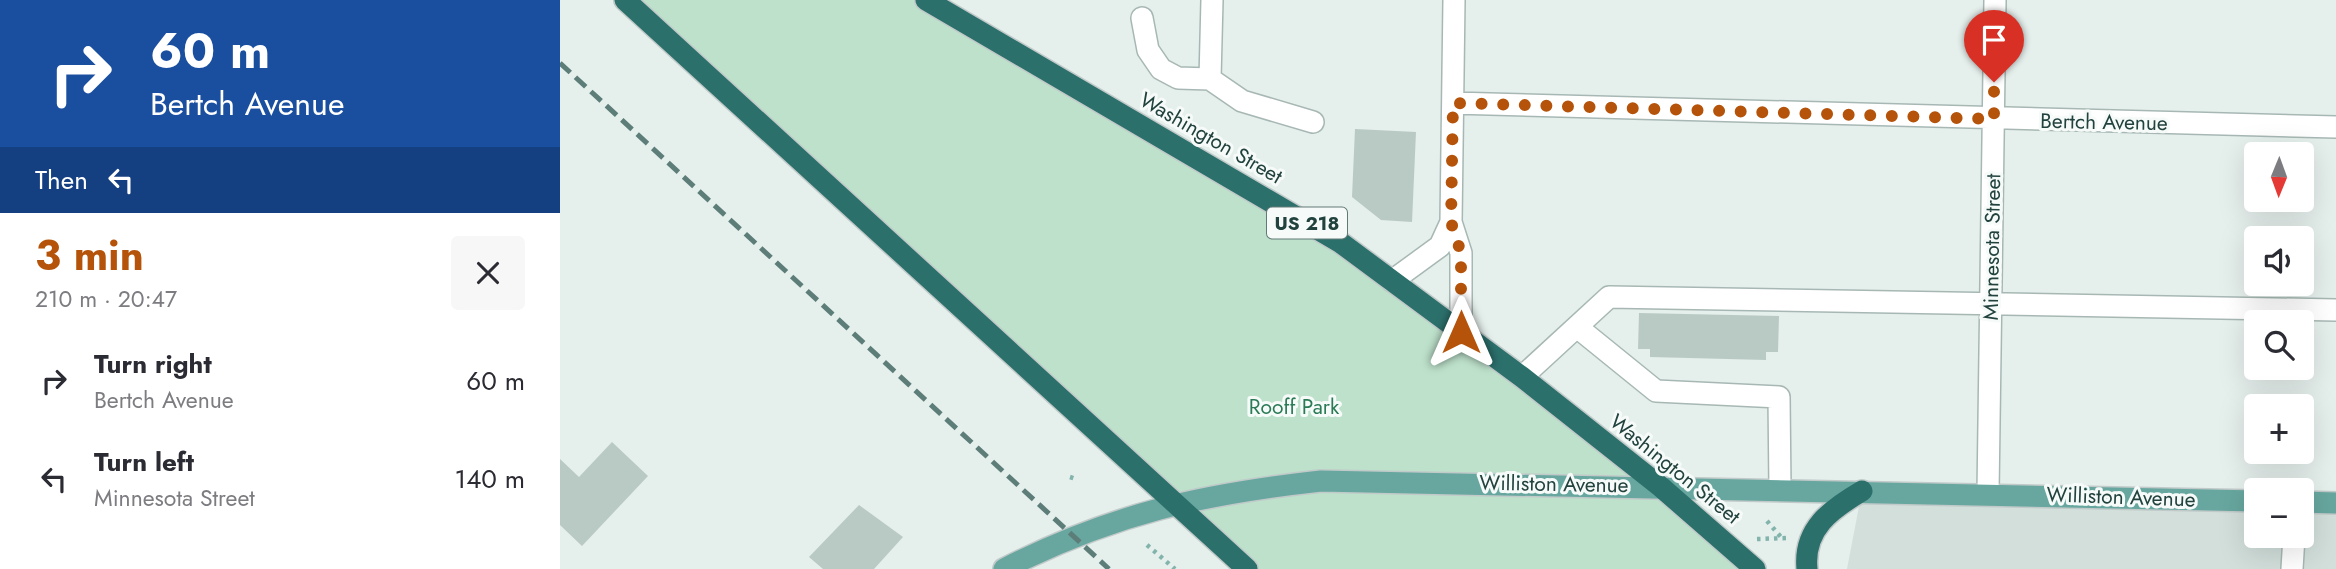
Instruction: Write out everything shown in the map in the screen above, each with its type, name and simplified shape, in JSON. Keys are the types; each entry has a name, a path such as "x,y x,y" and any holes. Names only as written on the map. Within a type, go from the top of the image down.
{"highway":[{"path":"625,0 1247,569"},
{"name":"Washington Street","path":"926,0 1341,243 1522,377 1661,487 1755,569"},
{"path":"1807,569 1809,539 1820,522 1861,491"}],"main road":[{"name":"Williston Avenue","path":"1004,569 1128,516 1225,493 1321,481 1988,493 2244,501"},
{"path":"2314,502 2336,503"}],"street":[{"path":"1210,79 1212,0"},
{"path":"1454,0 1451,222 1461,253 1461,332"},
{"name":"Minnesota Street","path":"1988,493 1995,0"},
{"path":"1142,18 1148,50 1161,69 1178,78 1210,79 1242,101 1313,122"},
{"name":"Bertch Avenue","path":"1453,103 2336,127"},
{"path":"1392,281 1440,246 1451,222"},
{"path":"1522,377 1609,297 2336,310"},
{"path":"1577,327 1656,391 1779,397 1780,489"},
{"path":"2291,569 2293,548"}],"path":[{"path":"1070,477 1076,479"},
{"path":"1767,521 1782,537"},
{"path":"1757,539 1782,537 1792,540"},
{"path":"1147,545 1175,569"}],"shaded area":[{"path":"1862,491 2244,501 2244,548 2314,548 2314,502 2336,503 2336,569 1847,569"}],"green space":[{"name":"Rooff Park","path":"619,0 931,0 1341,243 1750,569 1233,569"}],"building":[{"path":"1355,129 1416,132 1412,222 1381,220 1352,197"},
{"path":"1639,313 1779,316 1778,352 1766,352 1766,360 1650,357 1650,349 1638,349"},
{"path":"612,442 648,476 582,546 560,525 560,459 579,477"},
{"path":"859,505 903,537 874,569 823,569 809,557"}],"railway":[{"path":"560,63 1109,569"}],"route":[{"path":"1461,332 1461,253 1451,222 1453,103 1994,119 1994,82"}]}
